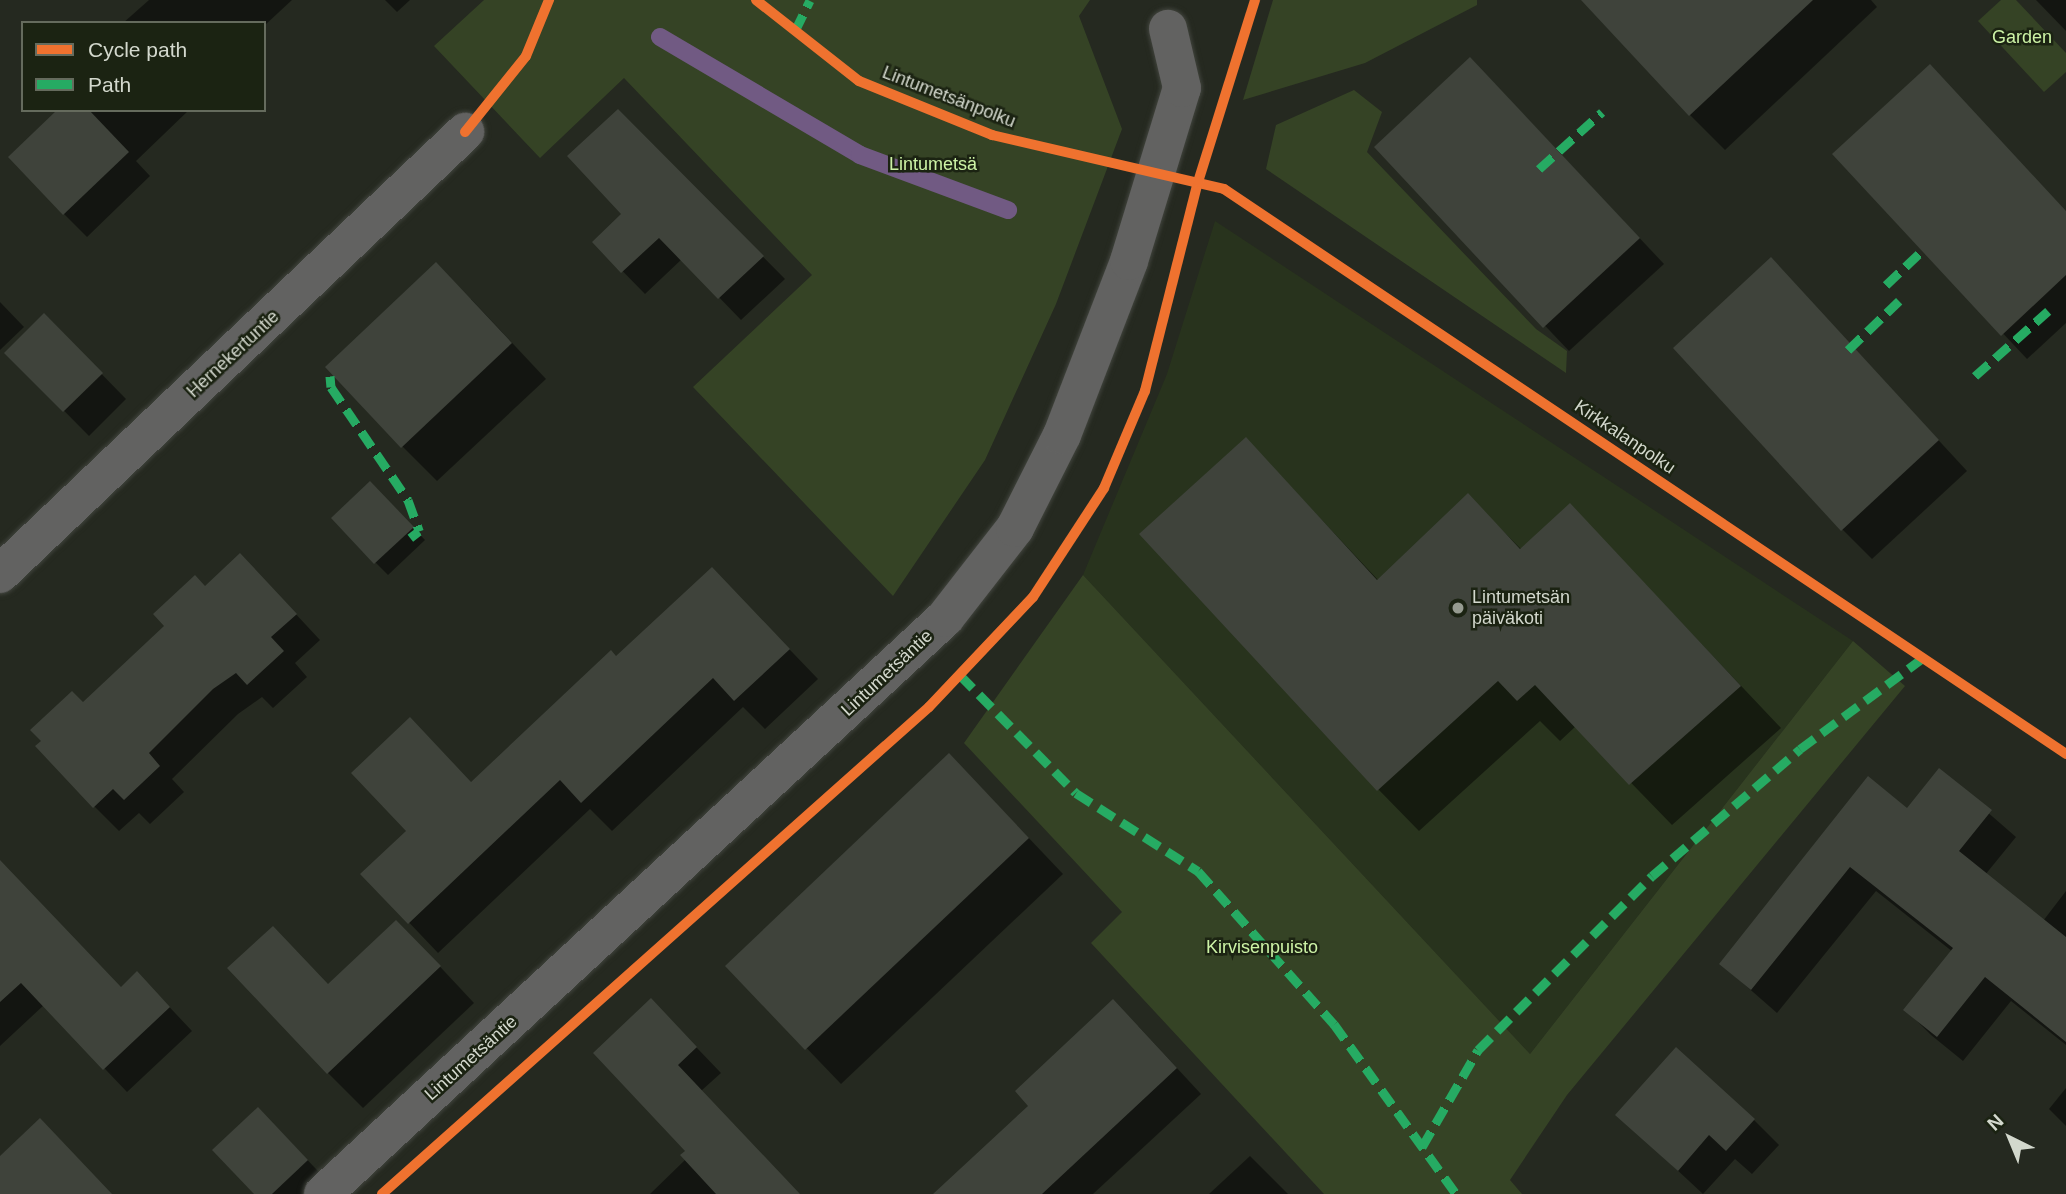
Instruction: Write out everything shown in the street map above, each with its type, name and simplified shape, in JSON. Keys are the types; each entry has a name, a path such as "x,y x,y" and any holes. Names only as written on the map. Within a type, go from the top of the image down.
{"street":[{"name":"Lintumetsäntie","path":"323,1194 945,618 1015,528 1062,435 1129,261 1182,88 1168,29"},
{"name":"Hernekertuntie","path":"0,574 465,132"}],"shaded area":[{"name":"Lintumetsän päiväkoti","path":"1215,221 1853,641 1530,1054 1083,575 1167,374"}],"green space":[{"name":"Lintumetsä","path":"484,0 1090,0 1079,16 1122,129 1056,304 985,460 893,596 693,387 812,275 624,78 540,158 434,46"},
{"path":"1273,0 1477,0 1477,5 1365,63 1243,100"},
{"name":"Garden","path":"2001,0 2016,0 2066,53 2066,72 2044,92 1978,21"},
{"path":"1354,90 1382,112 1367,152 1536,329 1567,351 1566,373 1266,169 1276,125"},
{"name":"Kirvisenpuisto","path":"1083,575 1530,1054 1853,641 1905,686 1567,1095 1510,1180 1522,1194 1324,1194 1091,943 1122,912 964,743"}],"building":[{"path":"1581,0 1813,0 1689,116"},
{"path":"1470,57 1640,238 1543,328 1374,147"},
{"path":"1930,64 2066,211 2066,275 2001,336 1832,154"},
{"path":"618,109 764,256 718,299 659,238 621,273 592,242 621,214 567,156"},
{"path":"55,112 91,112 129,152 63,215 8,157"},
{"path":"1771,257 1939,440 1841,531 1673,348"},
{"path":"436,262 512,343 401,448 325,367"},
{"path":"44,313 103,373 63,412 4,353"},
{"path":"1246,437 1377,580 1468,493 1520,549 1570,503 1741,686 1629,785 1535,685 1517,701 1498,681 1377,791 1139,534"},
{"path":"370,481 414,527 374,564 331,518"},
{"path":"240,553 297,614 271,637 284,651 247,685 236,673 213,689 149,753 160,766 124,800 113,789 93,808 35,746 41,741 30,730 72,691 83,702 164,626 153,614 195,575 205,586"},
{"path":"712,567 790,649 734,701 713,678 581,803 560,780 408,924 360,874 406,831 351,773 410,717 471,782 611,650 616,656"},
{"path":"949,753 1029,838 805,1050 725,966"},
{"path":"1939,768 1992,810 1959,851 2066,937 2066,1042 1985,977 1937,1037 1903,1010 1953,948 1850,867 1751,990 1719,964 1868,776 1907,808"},
{"path":"0,860 121,987 137,971 170,1007 103,1070 21,983 0,1002"},
{"path":"396,920 441,966 327,1074 227,968 273,926 328,984"},
{"path":"651,998 697,1047 678,1065 800,1194 716,1194 680,1155 685,1151 593,1053"},
{"path":"1113,999 1177,1068 1042,1194 933,1194 1028,1106 1015,1091"},
{"path":"1676,1047 1755,1119 1726,1151 1709,1135 1678,1171 1615,1115"},
{"path":"258,1107 308,1160 272,1194 254,1194 212,1150"},
{"path":"40,1118 112,1194 0,1194 0,1156"}],"waterway":[{"path":"660,37 860,155 1008,210"}],"marked path":[{"path":"795,31 810,0"},
{"path":"1539,169 1602,112"},
{"path":"1886,285 1924,249"},
{"path":"1848,350 1899,301"},
{"path":"1975,376 2048,311"},
{"path":"330,376 331,387 408,500 419,531 410,538"},
{"path":"1422,1147 1478,1050 1652,876 1800,749 1923,658"},
{"path":"960,675 1076,793 1198,871 1334,1024 1456,1194"}],"cycle path":[{"path":"465,132 526,56 549,0"},
{"name":"Lintumetsänpolku","path":"756,0 859,81 992,135 1224,189 2066,754"},
{"path":"382,1194 929,707 1033,597 1104,488 1145,391 1198,182 1255,0"}],"place":[{"name":"Lintumetsän päiväkoti","path":"1458,608"}]}
